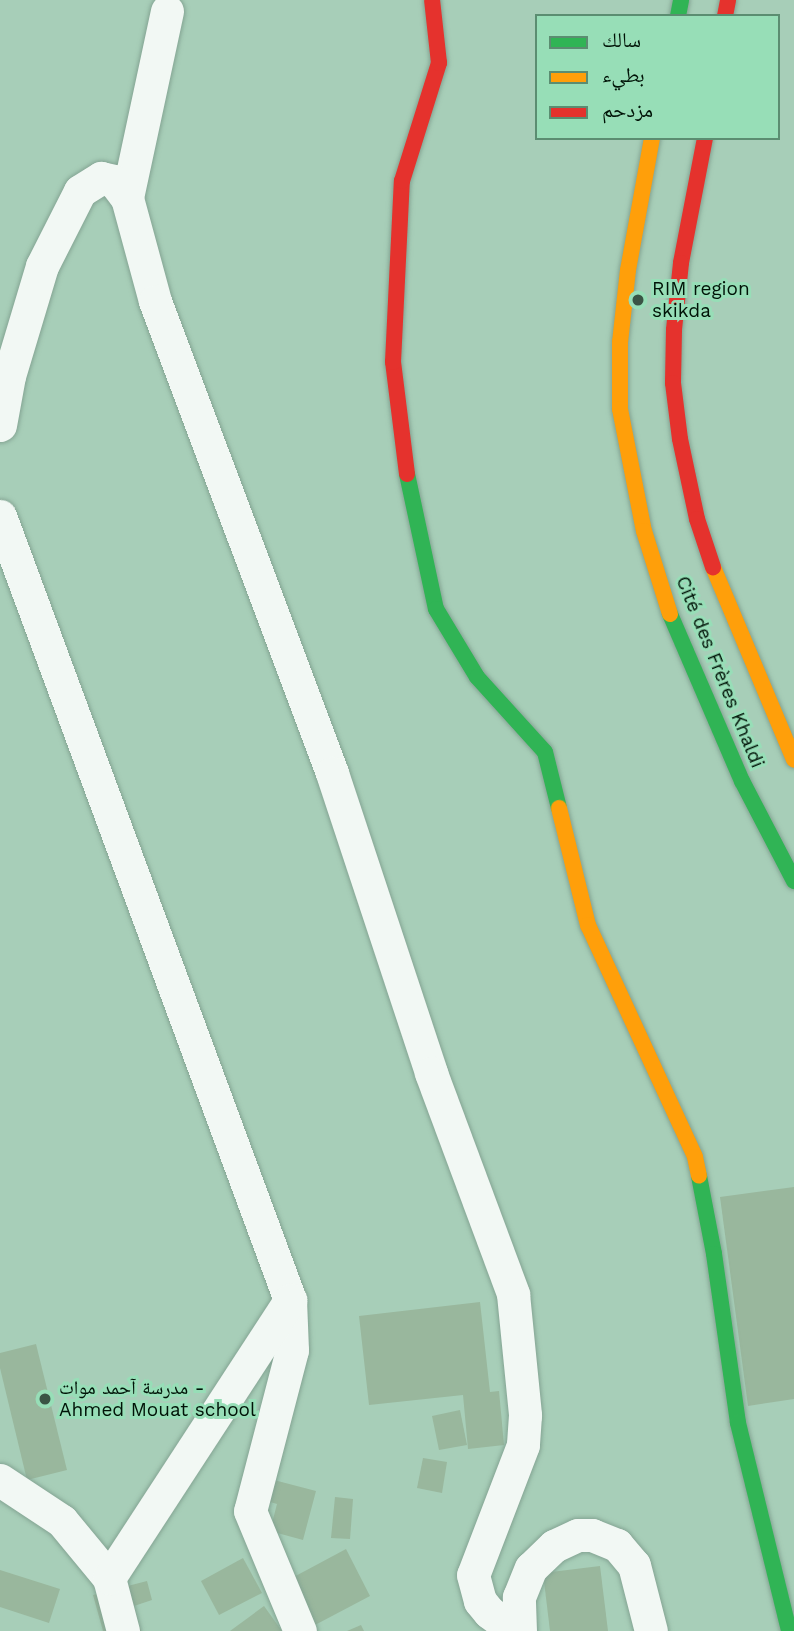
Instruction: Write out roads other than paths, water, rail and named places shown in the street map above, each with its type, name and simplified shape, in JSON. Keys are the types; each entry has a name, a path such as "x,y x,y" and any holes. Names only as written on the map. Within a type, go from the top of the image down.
{"street":[{"path":"432,0 439,63 402,181 393,362 408,482 430,584 436,609 477,677 545,752 587,925 695,1157 714,1254 738,1423 789,1631"},
{"path":"127,198 167,11"},
{"name":"Cité des Frères Khaldi","path":"652,140 628,270 620,342 620,409 629,467 644,531 667,607 725,744 794,881"},
{"name":"Cité des Frères Khaldi","path":"705,140 681,262 674,330 673,383 680,439 697,519 724,599 794,760"},
{"path":"0,425 9,376 42,266 80,191 101,178 114,181 127,198 155,302 332,773 431,1073 513,1294 525,1415 523,1445 473,1575 480,1601 489,1612 514,1631"},
{"path":"0,516 290,1300 292,1350 250,1511 300,1631"},
{"path":"109,1578 290,1300"},
{"path":"0,1480 62,1521 109,1578 123,1631"},
{"path":"520,1631 519,1597 531,1568 554,1546 578,1535 592,1535 617,1545 634,1565 651,1631"}],"place":[{"name":"RIM region skikda","path":"638,300"},
{"name":"مدرسة آحمد موات - Ahmed Mouat school","path":"45,1399"}]}
